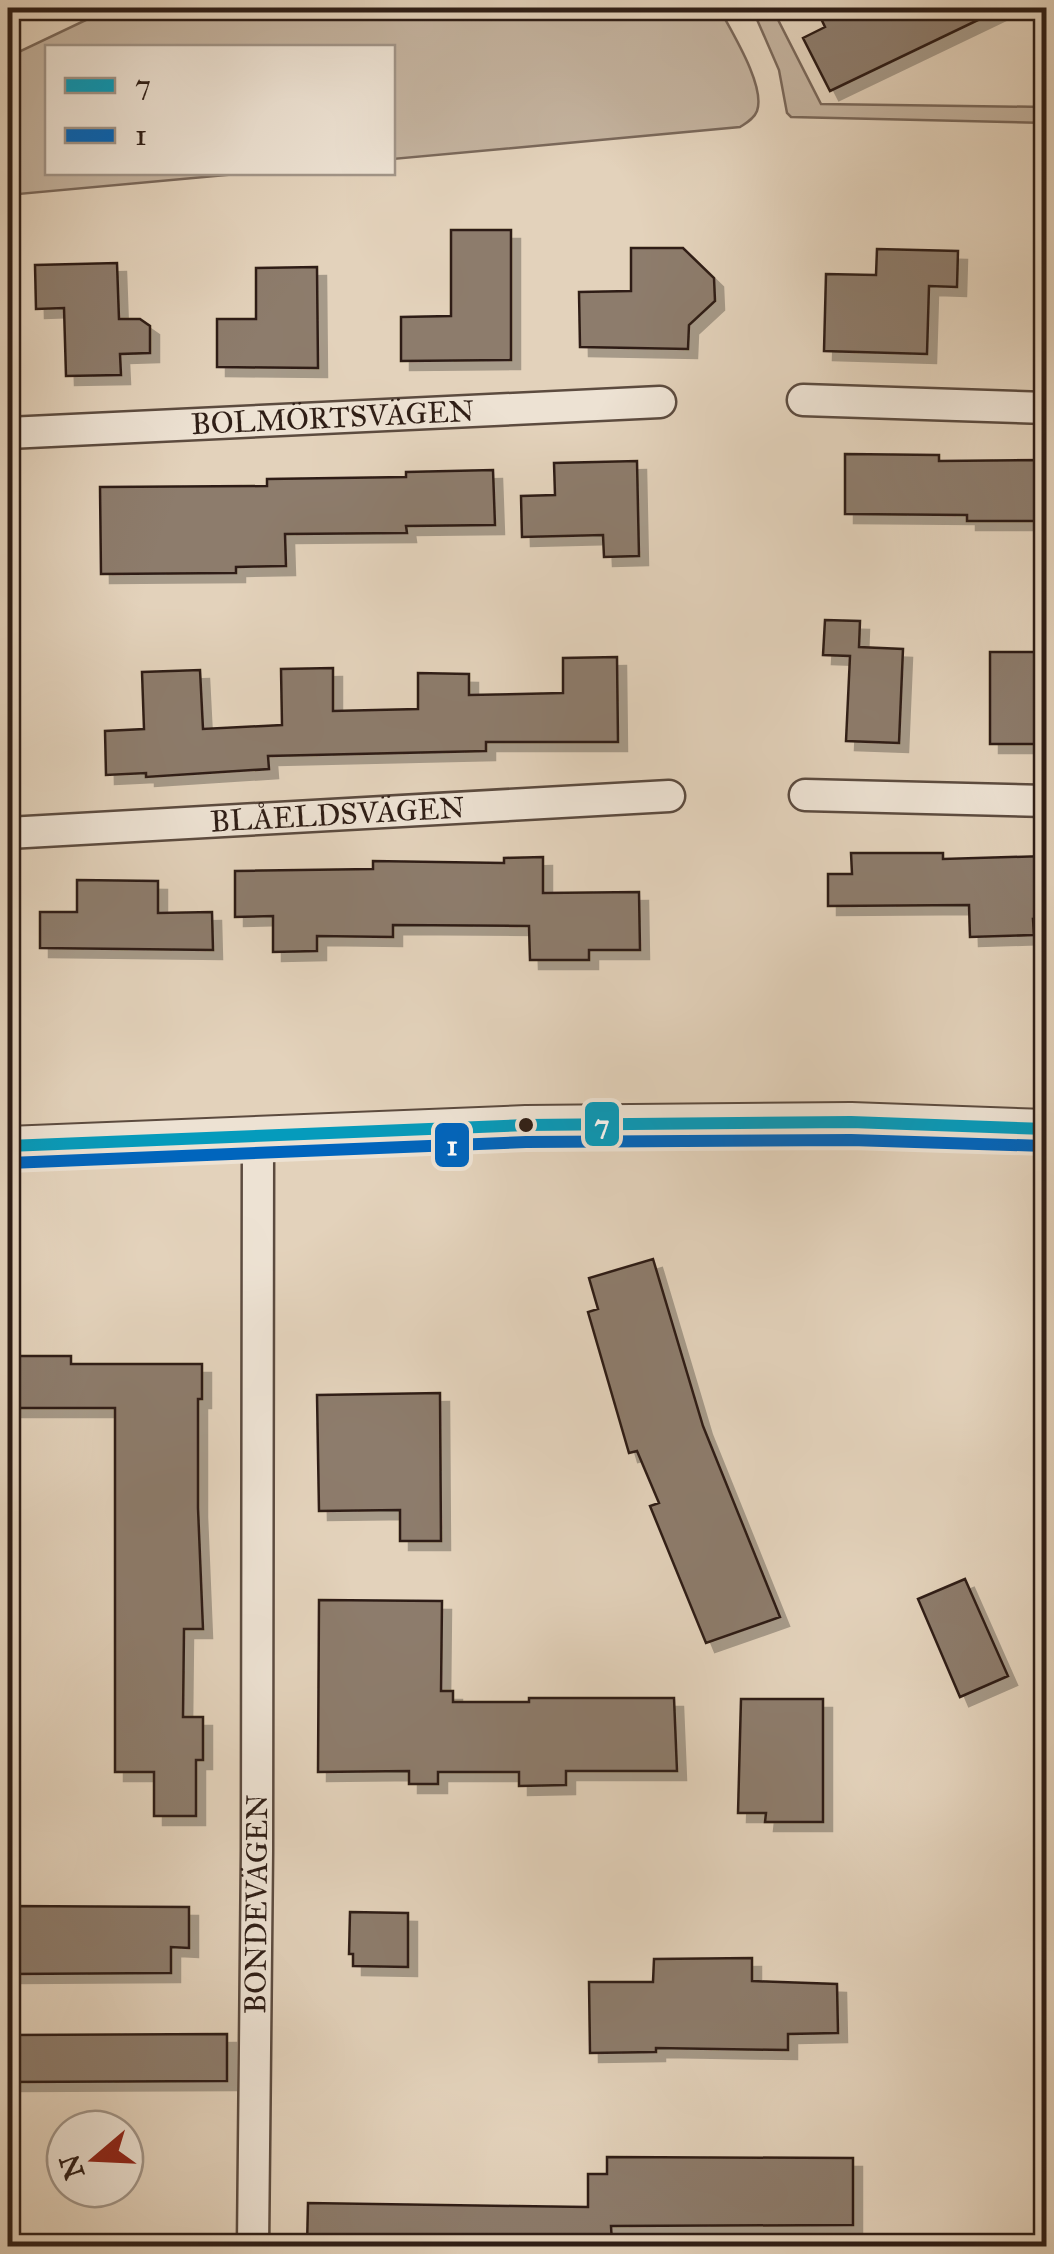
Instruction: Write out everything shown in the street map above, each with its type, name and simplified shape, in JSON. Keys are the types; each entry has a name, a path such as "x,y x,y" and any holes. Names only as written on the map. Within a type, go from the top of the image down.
{"street":[{"path":"803,400 1046,408"},
{"name":"BOLMÖRTSVÄGEN","path":"8,432 660,402"},
{"path":"804,795 1046,802"},
{"name":"BLÅELDSVÄGEN","path":"8,834 669,796"},
{"path":"8,1146 564,1124 852,1122 1046,1130"},
{"name":"BONDEVÄGEN","path":"253,2246 258,1851 258,1138"}],"shaded area":[{"path":"111,8 719,8 752,73 758,100 752,119 740,127 395,159 395,45 45,45 45,175 226,175 8,195 8,57"},
{"path":"752,8 772,8 821,104 1046,107 1046,123 791,117 779,70"}],"building":[{"path":"816,8 1003,8 830,91 803,38 825,27"},
{"path":"451,230 511,230 511,360 401,361 401,317 451,316"},
{"path":"631,248 683,248 714,278 715,301 689,325 688,349 580,347 579,292 631,291"},
{"path":"877,249 958,251 957,287 929,286 927,354 824,351 826,274 876,275"},
{"path":"117,263 119,319 140,319 150,326 150,353 120,354 121,375 66,376 64,308 36,309 35,265"},
{"path":"317,267 318,368 217,367 217,319 256,319 256,268"},
{"path":"845,454 939,455 939,461 1046,460 1046,521 967,521 967,515 845,514"},
{"path":"637,461 639,556 604,557 603,535 522,537 521,496 555,495 554,463"},
{"path":"493,470 495,525 406,526 407,533 285,534 286,566 236,567 236,573 101,574 100,487 267,486 267,479 406,477 406,472"},
{"path":"825,620 860,621 859,647 903,649 899,743 846,741 850,656 823,655"},
{"path":"990,652 1046,652 1046,744 990,744"},
{"path":"617,657 618,742 486,742 486,751 268,756 269,769 146,777 146,773 106,775 105,731 144,729 142,672 200,670 203,729 282,725 281,669 333,668 333,711 418,709 418,673 469,674 469,695 563,693 563,658"},
{"path":"851,853 943,853 943,859 1046,856 1046,918 1033,919 1034,935 970,937 969,905 828,906 828,874 852,874"},
{"path":"543,857 543,893 639,892 640,950 589,950 589,960 530,960 529,926 393,925 393,937 317,936 317,951 273,952 273,916 235,917 235,871 373,869 373,861 504,863 504,858"},
{"path":"77,880 158,881 158,913 212,912 213,950 40,948 40,912 77,912"},
{"path":"653,1259 703,1426 780,1617 706,1643 650,1506 659,1503 637,1451 629,1453 588,1312 598,1309 589,1278"},
{"path":"8,1356 71,1356 71,1364 202,1364 202,1399 198,1399 198,1508 203,1629 184,1629 183,1717 203,1717 203,1760 196,1760 196,1816 154,1816 154,1772 115,1772 115,1408 8,1408"},
{"path":"440,1393 441,1541 400,1541 400,1510 319,1511 317,1395"},
{"path":"965,1579 1008,1676 960,1697 918,1599"},
{"path":"319,1600 442,1601 441,1691 453,1691 453,1702 674,1698 677,1771 566,1771 566,1785 519,1786 519,1772 438,1772 438,1784 409,1784 409,1771 318,1772"},
{"path":"741,1699 823,1699 823,1822 765,1822 766,1813 738,1813"},
{"path":"8,1906 189,1907 189,1948 171,1947 171,1973 8,1974"},
{"path":"350,1912 408,1913 408,1967 353,1966 353,1954 349,1954"},
{"path":"752,1958 752,1981 837,1984 838,2033 788,2034 788,2050 656,2048 656,2052 590,2053 589,1982 653,1982 654,1959"},
{"path":"227,2034 227,2081 8,2082 8,2035"},
{"path":"607,2157 853,2158 853,2225 611,2226 612,2243 552,2246 307,2246 308,2203 588,2207 588,2174 607,2174"}],"transit line":[{"name":"7","path":"8,1146 526,1125 851,1122 1046,1129"},
{"name":"1","path":"9,1163 526,1142 851,1140 1045,1146"}]}
